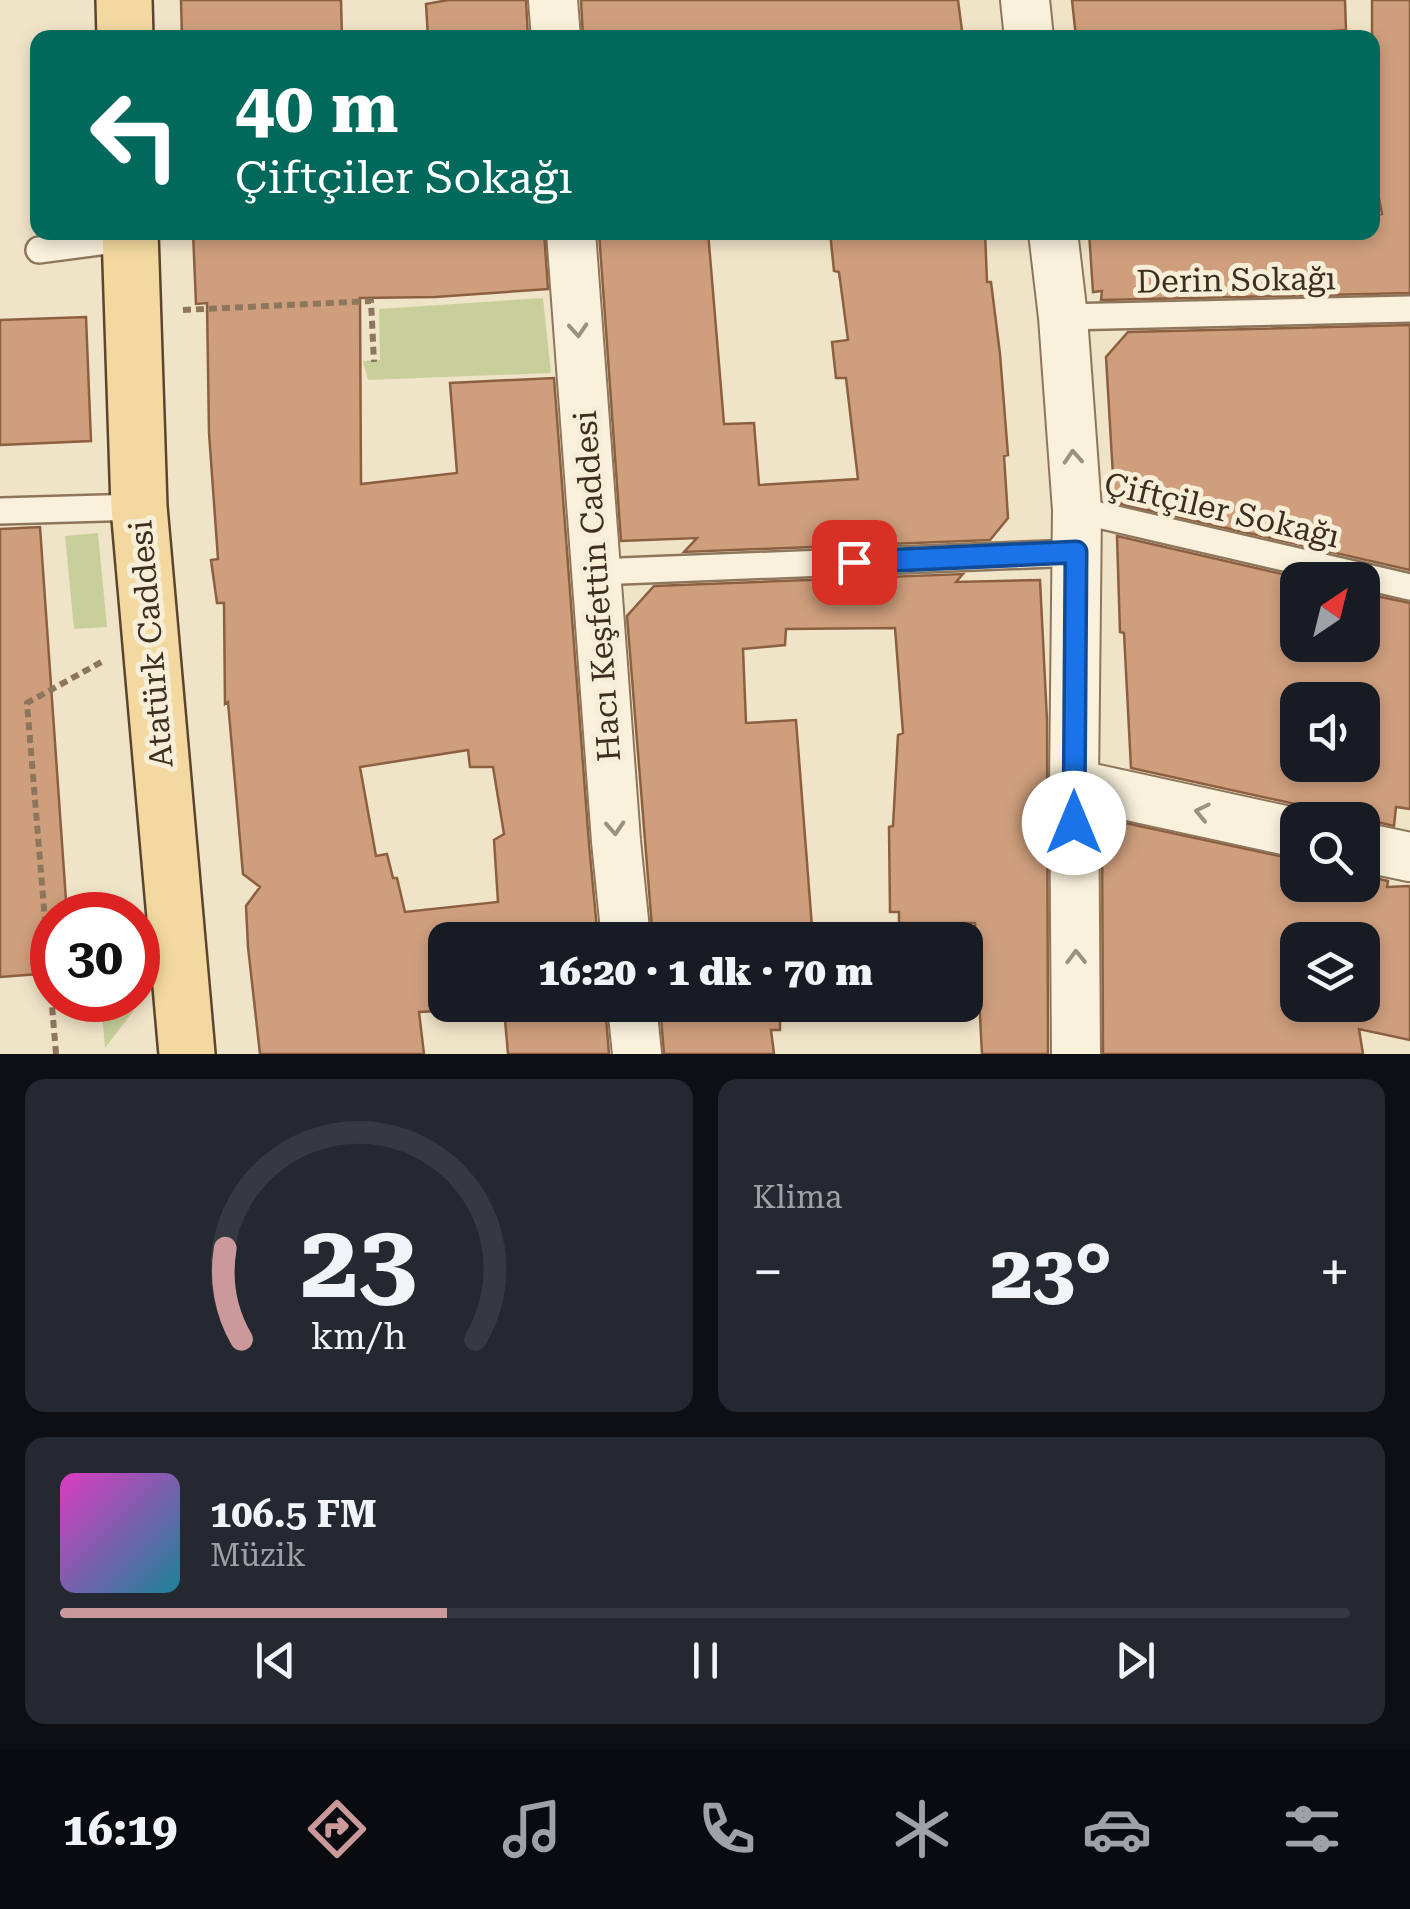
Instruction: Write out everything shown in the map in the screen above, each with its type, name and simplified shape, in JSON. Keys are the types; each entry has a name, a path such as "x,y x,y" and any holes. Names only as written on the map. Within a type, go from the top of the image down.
{"main road":[{"path":"124,0 125,30"},
{"name":"Atatürk Caddesi","path":"130,240 139,507 187,1054"}],"street":[{"path":"553,0 555,30"},
{"path":"1025,0 1028,30"},
{"name":"Hacı Keşfettin Caddesi","path":"572,240 625,922"},
{"path":"1054,240 1063,317 1076,531 1076,1054"},
{"path":"1074,784 1280,829"},
{"path":"1380,851 1410,857"},
{"path":"634,1022 637,1054"}],"lane":[{"path":"39,250 100,240"},
{"name":"Derin Sokağı","path":"1063,317 1410,309"},
{"path":"0,511 139,507"},
{"name":"Çiftçiler Sokağı","path":"596,572 1076,531 1410,587"}],"path":[{"path":"132,312 371,301 374,362"},
{"path":"56,1054 27,703 150,636"}],"green space":[{"path":"543,298 551,373 368,380 363,361 380,360 379,309"},
{"path":"98,533 107,627 74,629 65,536"},
{"path":"103,1022 125,1022 105,1048"}],"building":[{"path":"181,0 341,0 342,30 182,30"},
{"path":"448,0 526,0 528,30 428,30 426,4"},
{"path":"581,0 958,0 962,30 583,30"},
{"path":"1072,0 1345,0 1346,30 1075,30"},
{"path":"1372,0 1410,0 1410,293 1101,300 1102,291 1093,292 1090,240 1380,240 1380,30 1372,30"},
{"path":"193,240 545,240 548,289 360,298 361,484 457,473 450,383 554,378 596,922 428,922 428,1012 419,1012 424,1054 260,1054 246,906 260,887 243,874 228,702 225,704 224,603 217,603 211,560 218,559 209,433 207,303 196,304","holes":["468,750 470,767 493,767 504,834 494,840 498,902 405,912 387,854 376,856 360,767"]},
{"path":"600,240 709,240 724,424 754,423 759,485 858,479 846,378 836,378 832,342 848,340 831,240 985,240 1008,455 1004,456 1008,518 990,540 684,552 697,538 621,541"},
{"path":"86,317 91,441 0,445 0,320"},
{"path":"1410,325 1410,570 1117,503 1108,493 1113,476 1106,357 1128,332"},
{"path":"40,527 65,892 30,892 30,975 0,977 0,529"},
{"path":"1117,536 1280,574 1280,662 1380,662 1380,597 1410,603 1410,809 1396,807 1394,826 1380,823 1380,802 1286,802 1131,768 1124,633 1120,632"},
{"path":"963,574 956,582 1040,580 1047,720 1048,1054 982,1054 983,922 899,922 899,912 890,912 889,827 893,826 898,735 903,733 895,628 786,629 785,645 743,649 746,723 796,720 812,922 652,922 627,616 654,586"},
{"path":"1102,818 1280,856 1280,902 1380,902 1380,879 1388,881 1387,887 1410,886 1410,1040 1359,1029 1363,1054 1103,1054"},
{"path":"505,1022 606,1022 609,1054 508,1054"},
{"path":"661,1022 780,1022 780,1030 771,1030 774,1054 664,1054"}],"route":[{"path":"854,562 1076,552 1074,823"}]}
